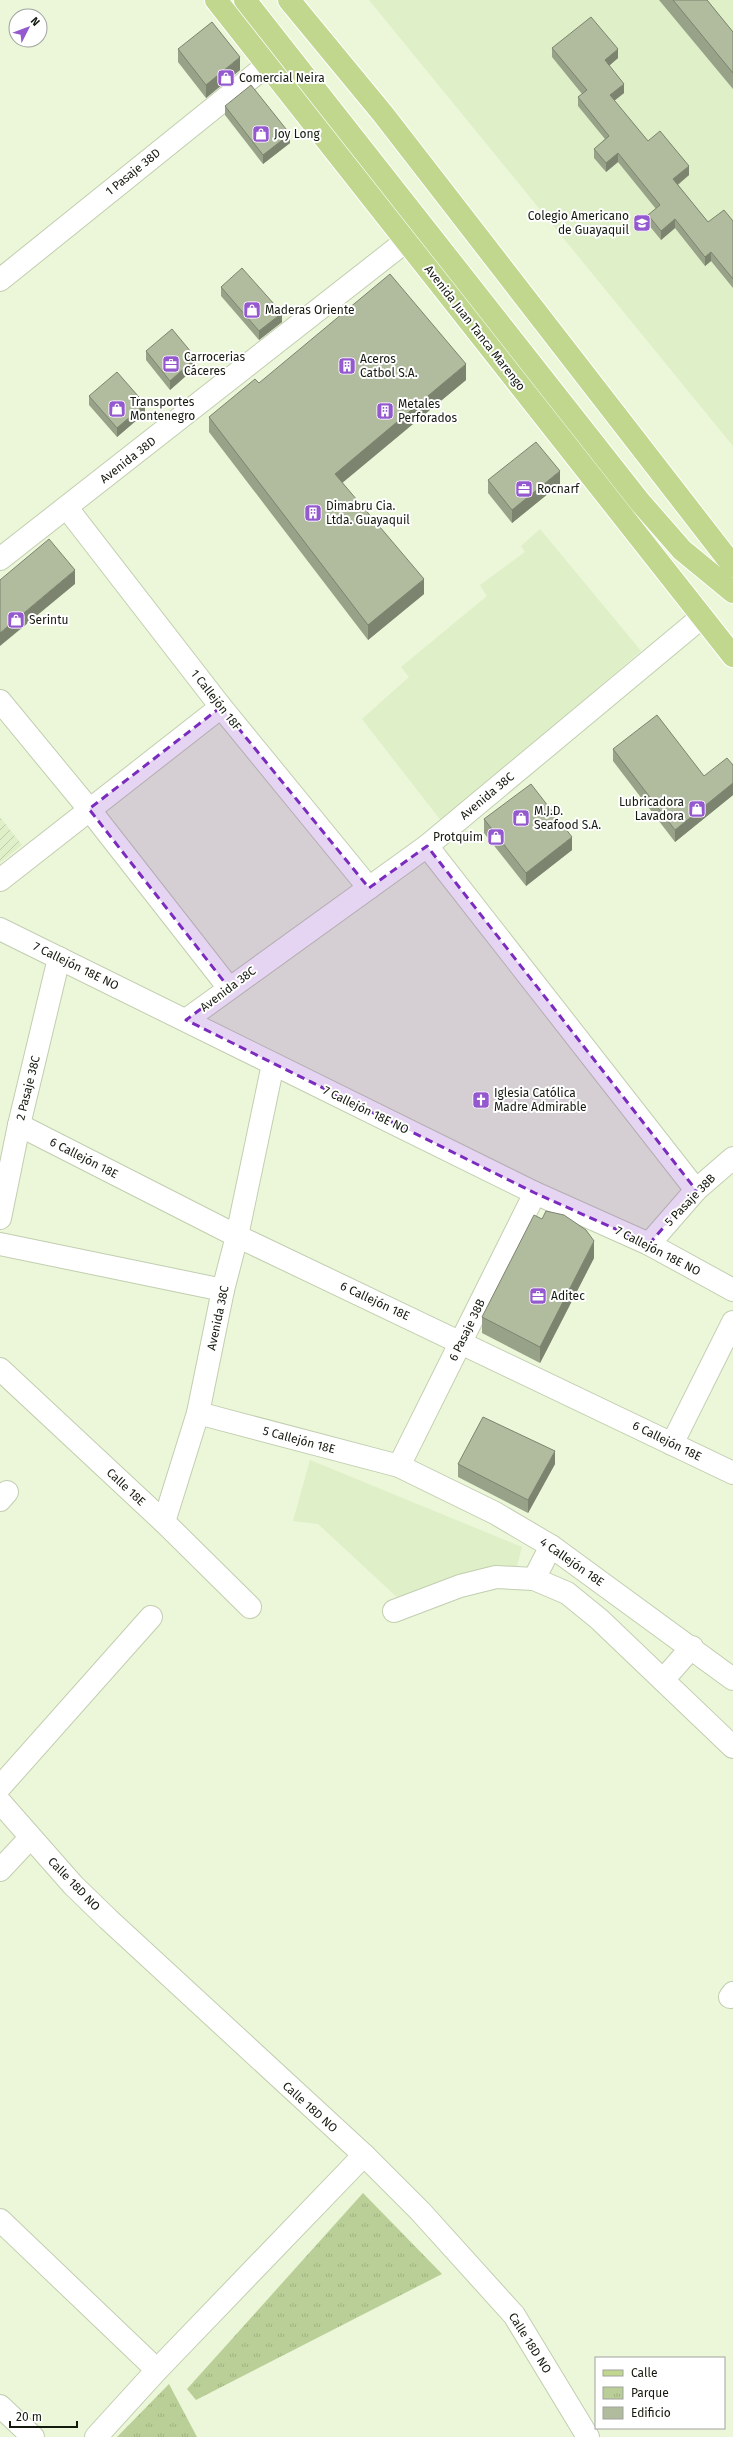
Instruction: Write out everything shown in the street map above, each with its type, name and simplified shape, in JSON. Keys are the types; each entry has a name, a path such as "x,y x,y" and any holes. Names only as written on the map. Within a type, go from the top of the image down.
{"main road":[{"name":"Avenida Juan Tanca Marengo","path":"216,0 733,656"},
{"path":"245,0 640,502 682,550 733,592"},
{"path":"289,0 383,114 733,566"}],"street":[{"name":"1 Pasaje 38D","path":"0,280 267,65"},
{"name":"Avenida 38D","path":"0,559 406,241"},
{"name":"1 Callejón 18F","path":"67,508 221,707 369,888"},
{"name":"Avenida 38C","path":"186,1020 427,846 702,617"},
{"path":"0,701 89,809 229,988"},
{"path":"0,880 221,707"},
{"path":"427,846 696,1190"},
{"name":"7 Callejón 18E NO","path":"0,929 535,1193 649,1244 733,1290"},
{"name":"2 Pasaje 38C","path":"0,1218 19,1125 59,958"},
{"name":"Avenida 38C","path":"164,1522 198,1413 223,1290 237,1236 273,1064"},
{"name":"6 Callejón 18E","path":"19,1125 237,1236 462,1342 733,1473"},
{"name":"5 Pasaje 38B","path":"649,1244 696,1190 733,1158"},
{"name":"6 Pasaje 38B","path":"399,1466 535,1193"},
{"path":"0,1244 223,1290"},
{"path":"672,1444 733,1322"},
{"name":"Calle 18E","path":"0,1369 164,1522 250,1607"},
{"name":"5 Callejón 18E","path":"198,1413 399,1466"},
{"name":"4 Callejón 18E","path":"399,1466 495,1513 551,1546 692,1647 733,1679"},
{"path":"534,1579 551,1546"},
{"path":"394,1611 460,1586 496,1577 534,1579 567,1593 599,1619 733,1747"},
{"path":"0,1787 152,1617"},
{"path":"663,1680 692,1647"},
{"name":"Calle 18D NO","path":"0,1802 30,1838 108,1919 364,2155 420,2211 514,2315 588,2437"},
{"path":"0,1870 30,1838"},
{"path":"96,2437 157,2370 364,2155"},
{"path":"0,2220 157,2370"},
{"path":"0,2406 32,2437"}],"highlighted area":[{"path":"221,707 369,888 427,846 696,1190 649,1244 535,1193 186,1020 229,988 89,809"}],"shaded area":[{"name":"Colegio Americano de Guayaquil","path":"369,0 733,0 733,446"},
{"path":"540,529 641,651 442,822 362,719 409,677 401,667 487,596 480,585 525,552 521,546"},
{"path":"0,817 22,845 0,863"},
{"path":"310,1460 522,1547 516,1569 400,1600 318,1524 293,1521"}],"green space":[{"path":"363,2193 442,2274 196,2400 187,2389"},
{"path":"169,2384 197,2437 117,2437"}],"building":[{"path":"673,0 707,0 733,32 733,73"},
{"path":"591,17 618,49 605,60 624,84 610,95 648,141 660,131 689,166 673,179 708,222 724,210 733,221 733,279 711,252 705,257 675,219 661,231 648,215 660,205 618,153 606,163 594,149 609,136 578,97 587,90 552,48"},
{"path":"212,22 240,57 206,85 178,49"},
{"path":"251,85 290,134 263,155 225,106"},
{"name":"Maderas Oriente","path":"242,268 282,313 259,331 221,287"},
{"path":"390,274 466,364 335,474 424,579 368,625 209,417 255,379 259,383"},
{"name":"Carrocerias Cáceres","path":"172,329 196,358 170,381 146,351"},
{"name":"Transportes Montenegro","path":"117,372 145,404 117,428 89,396"},
{"name":"Rocnarf","path":"536,442 560,471 512,510 488,480"},
{"name":"Serintu","path":"49,539 75,570 0,633 0,580"},
{"path":"657,715 704,776 727,758 733,765 733,783 675,830 613,749"},
{"path":"531,784 572,837 526,873 484,819"},
{"name":"Aditec","path":"546,1211 564,1215 586,1230 594,1241 540,1347 482,1317 534,1215 542,1219"},
{"path":"483,1417 555,1451 528,1500 458,1464"}],"place":[{"name":"Comercial Neira","path":"226,78"},
{"name":"Joy Long","path":"261,134"},
{"name":"Colegio Americano de Guayaquil","path":"642,223"},
{"name":"Maderas Oriente","path":"252,310"},
{"name":"Carrocerias Cáceres","path":"171,364"},
{"name":"Aceros Catbol S.A.","path":"347,366"},
{"name":"Transportes Montenegro","path":"117,409"},
{"name":"Metales Perforados","path":"385,411"},
{"name":"Rocnarf","path":"524,489"},
{"name":"Dimabru Cia. Ltda. Guayaquil","path":"313,513"},
{"name":"Serintu","path":"16,620"},
{"name":"Lubricadora Lavadora","path":"697,809"},
{"name":"M.J.D. Seafood S.A.","path":"521,818"},
{"name":"Protquim","path":"496,837"},
{"name":"Iglesia Católica Madre Admirable","path":"481,1100"},
{"name":"Aditec","path":"538,1296"}]}
